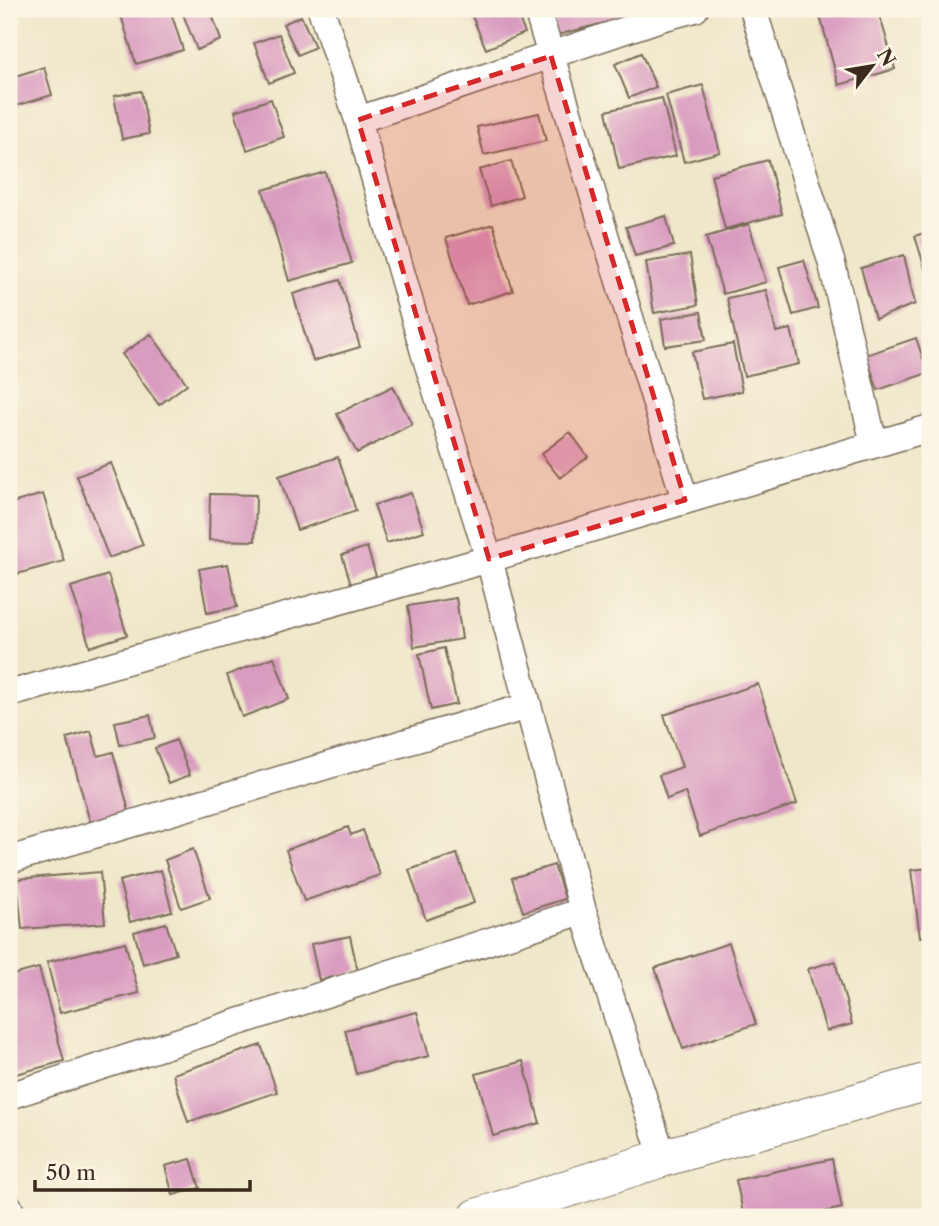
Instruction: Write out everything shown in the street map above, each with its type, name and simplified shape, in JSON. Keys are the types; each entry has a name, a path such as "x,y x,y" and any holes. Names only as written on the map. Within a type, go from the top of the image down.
{"street":[{"path":"321,9 358,120 424,352 489,559 583,911 663,1158"},
{"path":"537,9 685,500"},
{"path":"358,120 695,9"},
{"path":"753,9 832,264 874,444"},
{"path":"9,694 489,559 930,428"},
{"path":"9,860 528,706"},
{"path":"9,1096 583,911"},
{"path":"478,1217 663,1158 930,1081"},
{"path":"9,1207 12,1217"}],"highlighted area":[{"path":"551,56 685,500 489,559 358,120"}],"building":[{"path":"119,9 170,9 183,50 136,64"},
{"path":"181,9 210,9 221,40 197,50"},
{"path":"469,9 515,9 525,33 486,49"},
{"path":"547,9 638,9 640,14 557,35"},
{"path":"818,9 878,9 895,69 839,85"},
{"path":"301,16 315,47 298,55 283,24"},
{"path":"279,34 294,73 269,83 254,43"},
{"path":"641,53 656,87 629,98 615,64"},
{"path":"44,67 52,95 9,108 9,78"},
{"path":"703,85 720,152 684,162 666,95"},
{"path":"141,91 149,134 122,139 114,96"},
{"path":"662,98 676,156 619,169 606,111"},
{"path":"271,99 284,137 247,150 235,111"},
{"path":"539,113 546,141 484,155 477,127"},
{"path":"768,160 782,214 725,229 711,175"},
{"path":"511,161 522,196 491,206 479,170"},
{"path":"325,172 352,263 289,281 263,190"},
{"path":"666,216 674,246 635,256 626,227"},
{"path":"493,224 513,291 467,305 446,238"},
{"path":"749,224 766,282 723,294 706,237"},
{"path":"930,231 930,285 915,236"},
{"path":"690,255 698,305 654,313 646,262"},
{"path":"904,255 915,304 875,319 861,268"},
{"path":"804,260 818,308 793,315 779,267"},
{"path":"340,280 360,347 313,361 293,294"},
{"path":"766,290 776,332 791,329 799,364 744,376 727,298"},
{"path":"701,312 706,340 665,346 661,319"},
{"path":"151,334 187,384 159,405 122,354"},
{"path":"916,338 928,373 878,390 866,355"},
{"path":"733,344 742,391 702,399 692,352"},
{"path":"393,386 412,424 357,453 337,414"},
{"path":"570,432 588,457 560,478 541,454"},
{"path":"338,457 356,511 297,530 279,476"},
{"path":"111,463 143,545 109,558 77,476"},
{"path":"411,493 424,531 387,543 374,505"},
{"path":"43,494 64,561 17,574 9,547 9,504"},
{"path":"210,494 256,495 255,541 209,540"},
{"path":"367,547 376,576 351,584 342,555"},
{"path":"228,564 237,607 207,613 199,569"},
{"path":"108,575 127,635 90,647 71,587"},
{"path":"456,598 462,639 414,647 408,606"},
{"path":"444,648 457,704 431,710 419,654"},
{"path":"274,657 289,699 242,717 227,675"},
{"path":"758,684 797,804 700,836 685,792 667,799 659,775 682,767 664,715"},
{"path":"150,715 155,738 120,745 115,722"},
{"path":"91,731 98,756 113,752 129,811 90,822 67,738"},
{"path":"176,740 190,775 169,783 155,748"},
{"path":"348,827 351,835 363,830 380,875 304,901 286,850"},
{"path":"193,849 210,898 181,908 165,860"},
{"path":"457,854 474,903 426,920 409,870"},
{"path":"554,865 565,899 523,912 512,878"},
{"path":"930,868 930,936 920,937 911,870"},
{"path":"161,870 172,911 130,922 119,881"},
{"path":"100,872 105,923 22,929 17,879"},
{"path":"166,923 176,954 143,964 134,932"},
{"path":"350,936 358,972 319,980 311,944"},
{"path":"125,942 139,993 60,1013 47,962"},
{"path":"729,943 756,1024 683,1049 655,968"},
{"path":"835,961 852,1024 826,1031 808,969"},
{"path":"39,968 64,1061 9,1076 9,976"},
{"path":"417,1012 429,1056 356,1074 345,1030"},
{"path":"261,1045 277,1092 188,1122 173,1074"},
{"path":"523,1061 540,1123 493,1136 476,1074"},
{"path":"191,1159 200,1188 173,1195 165,1166"},
{"path":"832,1159 842,1208 800,1217 744,1217 736,1180"}]}
